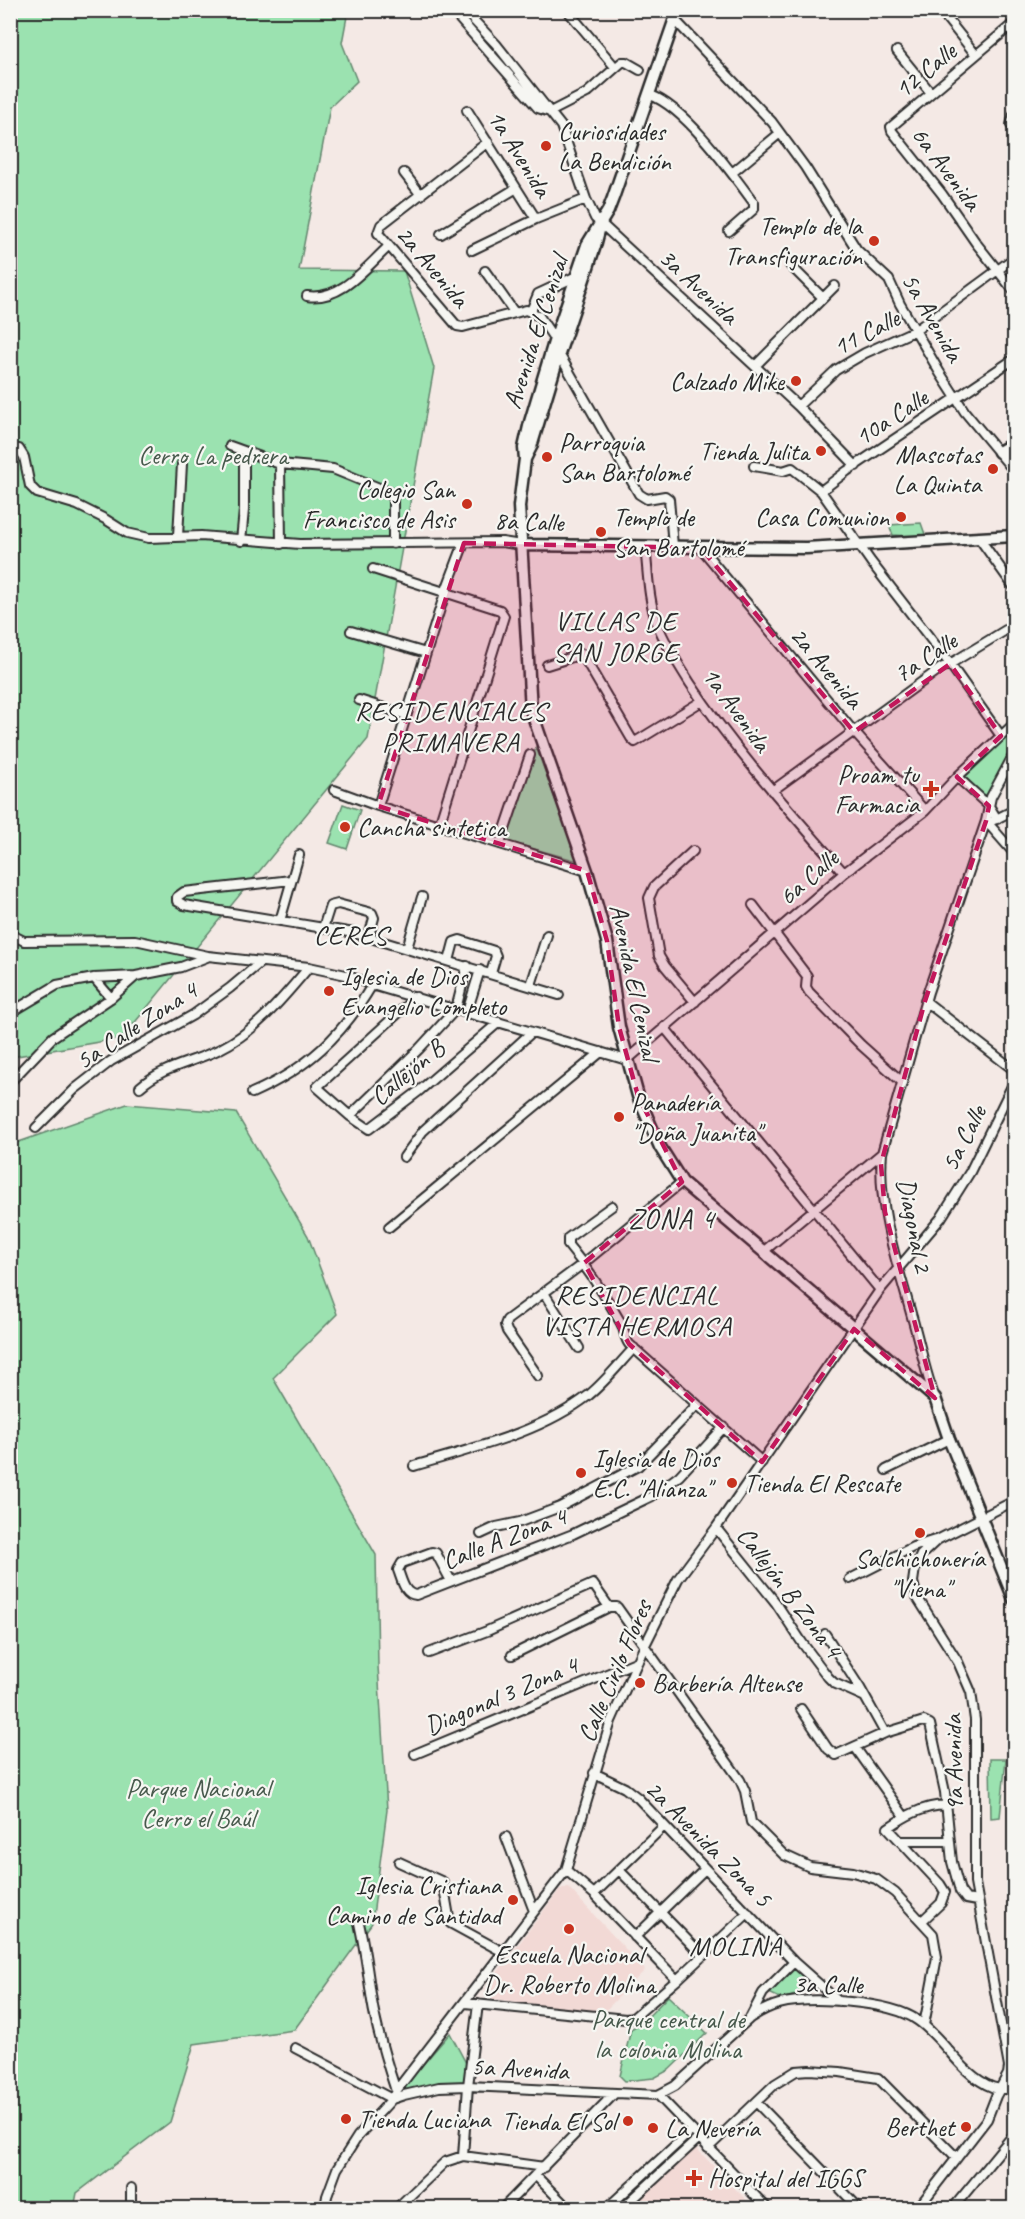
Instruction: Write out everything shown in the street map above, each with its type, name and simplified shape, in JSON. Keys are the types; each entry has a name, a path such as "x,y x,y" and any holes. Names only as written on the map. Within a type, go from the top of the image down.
{"street":[{"name":"3a Avenida","path":"456,10 458,17 538,108 550,112"},
{"name":"3a Avenida","path":"464,10 496,44 561,126 586,199 591,211 601,223 798,406 856,465"},
{"path":"567,10 615,67"},
{"path":"940,10 976,55"},
{"name":"Avenida El Cenizal","path":"677,15 613,198 601,223 595,246 580,276 555,339 524,448 525,459 519,506 531,710 587,871 607,941 627,1060 638,1096 660,1147 682,1182 935,1398"},
{"name":"5a Avenida","path":"677,15 780,133 805,167 857,250 889,280 957,399 1014,471"},
{"name":"12 Calle","path":"891,127 1014,23"},
{"path":"897,51 930,93"},
{"path":"550,112 587,93 624,61 640,70"},
{"path":"650,95 671,107 732,173 754,207 729,231"},
{"name":"1a Avenida","path":"467,110 536,219"},
{"path":"1011,125 1014,114"},
{"name":"6a Avenida","path":"891,127 1014,291"},
{"path":"732,173 780,133"},
{"path":"404,173 421,195 488,142"},
{"path":"441,234 515,189"},
{"name":"2a Avenida","path":"421,195 381,225 378,230 380,237 459,327 514,312"},
{"path":"472,250 536,219 586,199"},
{"path":"307,296 319,298 340,290 388,247"},
{"name":"11 Calle","path":"798,406 823,380 848,362 916,330 1014,258"},
{"path":"790,265 823,298"},
{"path":"485,271 514,312 531,311 539,316 555,339 559,354 639,494 647,499 665,496 669,499 673,546"},
{"path":"531,311 538,294 580,276"},
{"name":"Avenida El Cenizal","path":"525,459 531,447 559,354 580,276"},
{"path":"755,366 835,286"},
{"name":"10a Calle","path":"821,491 1014,359"},
{"path":"999,452 1014,442"},
{"path":"230,446 280,464 333,469 389,492 393,496 393,544"},
{"name":"8a Calle","path":"10,448 19,449 24,457 30,486 37,493 77,505 127,533 149,538 201,536 281,543 502,542 521,545 806,548 1014,536"},
{"path":"241,541 244,510 244,462"},
{"path":"178,536 182,464"},
{"path":"280,464 281,543"},
{"path":"754,466 783,471 792,468 821,491 880,575 950,664 1001,736"},
{"path":"979,538 1014,587"},
{"path":"378,806 445,592 464,543"},
{"name":"1a Avenida","path":"645,546 652,603 657,623 682,670 702,701 772,791 843,873"},
{"name":"2a Avenida","path":"701,548 854,732 925,811"},
{"path":"372,569 504,613 504,620 439,825"},
{"name":"7a Calle","path":"772,791 941,668 1014,625"},
{"path":"351,631 426,653"},
{"path":"547,664 582,654 631,738 635,741 702,701"},
{"path":"359,700 406,715"},
{"name":"6a Calle","path":"627,1060 843,873 925,811 957,777 1014,724"},
{"name":"Diagonal 2","path":"1014,754 991,797 986,820 925,1002 882,1153 883,1195 898,1267 935,1398 949,1439 1014,1599"},
{"path":"500,844 530,755"},
{"path":"957,777 989,806 997,819"},
{"path":"334,789 378,806 587,871"},
{"path":"986,820 997,819 1014,810"},
{"path":"986,820 1014,853"},
{"path":"693,851 654,886 649,898 659,956 664,966 695,1002"},
{"path":"280,921 299,855"},
{"path":"291,880 184,892 177,897 177,901 184,905 369,936 559,994"},
{"path":"407,948 423,897"},
{"path":"323,928 330,906 338,904 372,913 374,918 369,936"},
{"path":"753,905 807,976 806,987 809,992 861,1045 901,1081"},
{"path":"12,933 24,941 135,940 208,956 309,967 346,975 372,985 627,1060"},
{"path":"531,985 547,934"},
{"path":"449,960 456,940 471,943 494,951 496,956 491,973"},
{"path":"10,1013 57,985 94,978 136,976 181,967 208,956"},
{"name":"5a Calle Zona 4","path":"36,1128 75,1089 111,1061 193,1015 261,962"},
{"path":"416,997 317,1087 350,1116 419,1049 456,1009 467,966"},
{"path":"140,1087 158,1073 222,1048 248,1030 275,1008 309,967"},
{"path":"467,1012 480,970"},
{"path":"10,1082 53,1037 111,998 136,976"},
{"path":"94,978 111,998"},
{"path":"252,1093 271,1085 320,1051 348,1022 372,985"},
{"path":"925,1002 1014,1070"},
{"name":"Callejón B","path":"350,1116 369,1129 499,1022"},
{"path":"664,1027 880,1290"},
{"path":"404,1157 423,1131 532,1032"},
{"path":"389,1227 601,1052"},
{"name":"5a Calle","path":"898,1267 935,1226 957,1194 1014,1082"},
{"path":"764,1251 882,1153"},
{"path":"538,1376 507,1331 505,1323 584,1263 682,1182"},
{"path":"612,1206 567,1239 568,1245 584,1263 622,1324 627,1340 634,1348 762,1462"},
{"name":"Calle Cirilo Flores","path":"392,2099 566,1870 611,1721 645,1645 684,1570 716,1528 853,1328 898,1267"},
{"path":"544,1293 579,1348"},
{"path":"414,1466 508,1436 555,1415 589,1395 634,1348"},
{"path":"481,1534 560,1507 638,1466 697,1405"},
{"name":"Calle A Zona 4","path":"451,1581 440,1557 432,1552 402,1563 398,1570 410,1594 416,1595 573,1534 652,1496 679,1476 724,1427"},
{"path":"886,1470 949,1439"},
{"name":"9a Avenida","path":"918,2208 987,2119 999,2089 1008,2074 1008,2052 975,1883 975,1720 971,1692 958,1662 917,1597 913,1582 915,1568 921,1555 937,1540 1014,1501"},
{"name":"Callejón B Zona 4","path":"716,1528 776,1603 828,1677 834,1683 863,1696"},
{"path":"850,1580 913,1547 937,1540"},
{"path":"429,1653 487,1631 593,1584 612,1606 619,1609 740,1780 745,1791 751,1822 779,1851 802,1865 853,1872 876,1879 895,1893 933,1934 937,1957 924,2025"},
{"path":"512,1655 612,1606"},
{"path":"825,1634 885,1733"},
{"name":"Diagonal 3 Zona 4","path":"415,1754 638,1660"},
{"path":"801,1709 830,1752 836,1755 885,1733 924,1721 930,1724 945,1792 949,1841 960,1891 966,1899 977,1901"},
{"path":"855,1747 904,1816"},
{"name":"2a Avenida Zona 5","path":"594,1773 631,1792 794,1962 838,2001"},
{"path":"922,1921 941,1903 945,1892 888,1828 904,1816 945,1805"},
{"path":"594,1894 664,1826"},
{"path":"506,1837 534,1911"},
{"path":"900,1841 949,1841"},
{"path":"399,1862 441,1880 450,1923 503,1952"},
{"path":"635,1937 705,1869"},
{"path":"566,1870 594,1894 678,1980"},
{"path":"619,1870 704,1956"},
{"path":"465,2003 633,2018 678,1980 748,1913"},
{"path":"358,1923 364,1945 381,2045 396,2091"},
{"path":"750,2018 763,1993 794,1962"},
{"name":"3a Calle","path":"658,2095 675,2086 750,2018 762,2011 790,2002 838,2001 905,2013 924,2025 977,2078 992,2088 999,2089"},
{"path":"463,2156 468,2086 478,2004"},
{"path":"295,2048 392,2099 358,2136 337,2169 325,2208"},
{"path":"708,2148 775,2084 796,2071 840,2072 874,2077 881,2081 957,2158"},
{"name":"5a Avenida","path":"392,2099 440,2087 468,2086 658,2095"},
{"path":"999,2089 1014,2090"},
{"path":"503,2208 614,2094"},
{"path":"658,2095 767,2208"},
{"path":"757,2103 859,2208"},
{"path":"607,2208 692,2130"},
{"path":"953,2208 1014,2134"},
{"path":"623,2208 699,2138"},
{"path":"397,2208 445,2162 463,2156 544,2167"},
{"path":"535,2175 568,2208"},
{"path":"131,2188 131,2208"}],"highlighted area":[{"path":"464,543 701,548 854,732 950,664 1001,736 957,777 989,806 986,821 925,1001 881,1164 885,1212 935,1398 854,1329 762,1462 629,1344 584,1263 682,1182 638,1096 619,1027 607,941 587,871 378,806"}],"shaded area":[{"name":"Escuela Nacional Dr. Roberto Molina","path":"569,1888 645,1970 603,2013 487,1998 485,1989 560,1889"},
{"name":"Hospital del IGGS","path":"696,2148 754,2208 632,2208"}],"green space":[{"name":"Cerro La pedrera","path":"11,11 348,11 342,43 357,81 330,107 299,270 404,271 434,368 368,739 122,1038 11,1057"},
{"path":"921,523 926,537 893,535 889,525"},
{"path":"1014,730 1014,743 986,797 965,777"},
{"path":"536,747 578,861 506,841"},
{"name":"Cancha sintetica","path":"343,804 360,810 347,849 329,843"},
{"name":"Parque Nacional Cerro el Baúl","path":"127,1104 236,1113 308,1236 337,1314 273,1378 376,1555 378,1666 387,1810 372,1923 294,2030 194,2044 170,2122 77,2193 74,2208 11,2208 10,1145"},
{"path":"990,1759 1006,1759 1000,1817 991,1818"},
{"path":"1014,1958 1014,2007 1008,1959"},
{"path":"795,1967 805,1976 802,1993 782,1999 769,1993"},
{"name":"Parque central de la colonia Molina","path":"668,1996 707,2033 669,2070 654,2078 625,2081 620,2076 631,2029 644,2021"},
{"path":"450,2033 468,2067 466,2086 394,2098"}],"place":[{"name":"Curiosidades La Bendición","path":"546,146"},
{"name":"Templo de la Transfiguración","path":"874,241"},
{"name":"Calzado Mike","path":"796,381"},
{"name":"Tienda Julita","path":"821,451"},
{"name":"Parroquia San Bartolomé","path":"547,457"},
{"name":"Mascotas La Quinta","path":"993,469"},
{"name":"Colegio San Francisco de Asis","path":"467,504"},
{"name":"Casa Comunion","path":"901,517"},
{"name":"Templo de San Bartolomé","path":"601,532"},
{"name":"Proam tu Farmacia","path":"931,789"},
{"name":"Cancha sintetica","path":"345,827"},
{"name":"Iglesia de Dios Evangelio Completo","path":"329,991"},
{"name":"Panadería \"Doña Juanita\"","path":"619,1117"},
{"name":"Iglesia de Dios E.C. \"Alianza\"","path":"581,1473"},
{"name":"Tienda El Rescate","path":"732,1483"},
{"name":"Salchichonería \"Viena\"","path":"920,1533"},
{"name":"Barbería Altense","path":"640,1683"},
{"name":"Iglesia Cristiana Camino de Santidad","path":"513,1900"},
{"name":"Escuela Nacional Dr. Roberto Molina","path":"569,1929"},
{"name":"Tienda Luciana","path":"346,2119"},
{"name":"Tienda El Sol","path":"628,2121"},
{"name":"Berthet","path":"966,2127"},
{"name":"La Nevería","path":"653,2128"},
{"name":"Hospital del IGGS","path":"694,2178"}],"district":[{"name":"VILLAS DE SAN JORGE","path":"616,636"},
{"name":"RESIDENCIALES PRIMAVERA","path":"451,726"},
{"name":"CERES","path":"351,935"},
{"name":"ZONA 4","path":"672,1218"},
{"name":"RESIDENCIAL VISTA HERMOSA","path":"637,1310"},
{"name":"MOLINA","path":"736,1946"}]}
